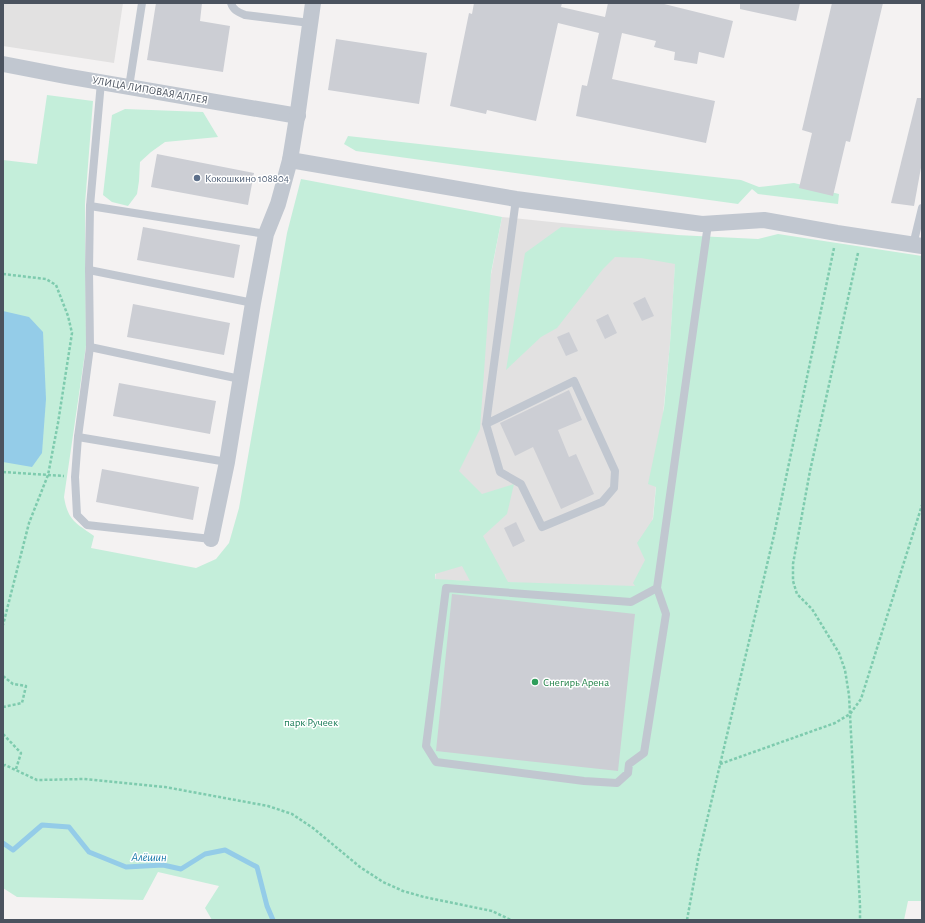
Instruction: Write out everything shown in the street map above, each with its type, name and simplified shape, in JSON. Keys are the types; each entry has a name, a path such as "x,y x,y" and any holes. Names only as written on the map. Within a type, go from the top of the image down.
{"street":[{"path":"211,539 227,462 266,234 278,204 290,160 298,116 313,3"},
{"name":"УЛИЦА ЛИПОВАЯ АЛЛЕЯ","path":"3,64 298,116"},
{"path":"290,160 516,199 708,224 764,220 917,246"}],"lane":[{"path":"129,87 142,3"},
{"path":"231,3 237,12 244,15 310,23"},
{"path":"101,82 90,206 90,346 78,437 75,477 77,515 87,525 211,539"},
{"path":"486,424 574,381 615,471 614,488 602,502 542,527 521,484 500,472 486,424 516,199"},
{"path":"90,206 266,234"},
{"path":"917,246 922,208"},
{"path":"657,588 631,602 446,588 426,746 436,762 584,781 617,783 628,773 629,764 644,753 666,614 657,588 708,224"},
{"path":"89,270 253,303"},
{"path":"90,346 240,379"},
{"path":"78,437 227,462"}],"path":[{"path":"687,920 699,854 774,535 837,233"},
{"path":"860,920 849,695 846,670 839,653 812,609 797,594 793,581 794,564 810,471 861,237"},
{"path":"3,274 46,279 56,285 68,316 72,333 48,475 29,523 3,625"},
{"path":"3,472 75,477"},
{"path":"720,764 835,723 850,714 861,699 922,505"},
{"path":"3,676 13,684 26,686 22,703 3,708"},
{"path":"3,734 21,753 16,769"},
{"path":"3,766 5,765 16,769 37,780 84,779 165,788 268,806 292,814 313,828 360,867 383,882 403,891 424,897 492,911 511,920"}],"shaded area":[{"path":"3,3 123,3 114,63 3,46"},
{"path":"502,217 677,235 670,344 646,587 435,580 439,545"}],"green space":[{"name":"парк Ручеек","path":"47,95 93,101 85,204 86,346 64,497 68,511 74,521 94,536 91,548 196,568 216,559 229,543 239,508 287,233 301,179 502,217 491,273 480,429 459,471 482,494 514,484 507,514 483,536 508,582 635,586 633,583 645,560 637,543 653,519 656,487 648,484 664,408 675,264 641,258 615,257 603,269 557,328 541,337 506,370 525,253 561,227 758,239 778,234 922,256 922,901 908,901 904,920 212,920 205,908 219,886 158,872 143,900 17,897 3,888 3,160 37,164","holes":["462,566 470,581 435,579 435,574"]},
{"path":"125,109 203,112 218,137 165,142 140,162 137,194 128,206 112,202 103,195 112,115"},
{"path":"348,136 741,180 759,187 794,183 839,194 838,204 758,194 752,189 738,204 356,151 344,144"}],"water":[{"path":"3,311 29,317 43,332 46,399 42,453 32,467 3,462"}],"building":[{"path":"156,3 202,3 200,21 230,26 223,72 147,60"},
{"path":"474,3 562,3 561,7 605,17 608,3 660,3 733,21 724,58 699,52 697,64 674,60 675,52 654,47 656,41 622,33 612,79 715,101 706,143 576,116 582,85 587,86 599,33 558,23 536,121 487,110 486,114 450,106 469,13 472,14"},
{"path":"740,3 800,3 796,21 740,9"},
{"path":"832,3 883,3 850,142 846,141 833,196 799,188 812,133 802,130"},
{"path":"336,39 427,53 419,104 328,90"},
{"path":"917,98 922,98 922,162 914,206 891,203"},
{"path":"157,154 254,173 248,205 151,187"},
{"path":"143,227 240,245 234,278 137,260"},
{"path":"645,297 654,316 642,321 633,303"},
{"path":"133,304 230,323 224,355 127,337"},
{"path":"608,314 617,333 605,339 596,320"},
{"path":"569,332 578,351 566,356 557,337"},
{"path":"119,383 216,401 210,434 113,416"},
{"path":"569,390 582,420 558,430 569,457 576,454 594,494 561,509 533,447 515,456 500,423"},
{"path":"102,469 199,487 193,520 96,502"},
{"path":"516,522 525,541 513,547 504,528"},
{"name":"Снегирь Арена","path":"452,594 635,614 618,771 436,751"}],"waterway":[{"name":"Алёшин","path":"3,843 13,850 42,825 69,827 89,852 126,867 163,865 181,869 205,854 225,850 257,867 267,906 273,920"}],"place":[{"name":"Кокошкино 108804","path":"197,178"},
{"name":"Снегирь Арена","path":"535,682"}]}
